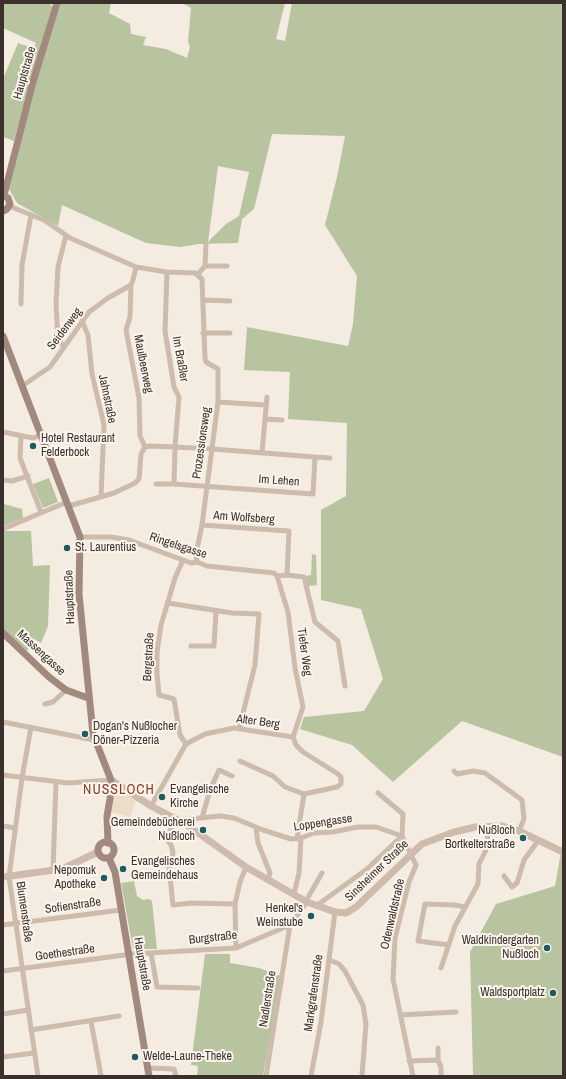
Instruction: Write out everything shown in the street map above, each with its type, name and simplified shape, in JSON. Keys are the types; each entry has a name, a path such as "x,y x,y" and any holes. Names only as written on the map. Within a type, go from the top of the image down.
{"main road":[{"name":"Hauptstraße","path":"9,206 9,200 3,195 33,82 57,3"},
{"path":"3,211 9,206"},
{"name":"Hauptstraße","path":"3,336 80,537 79,594 88,698 94,740 111,780 110,800 107,816 108,843 112,845 114,850 112,855 108,858 115,872 149,1076"},
{"name":"Massengasse","path":"3,633 49,677 66,690 88,698"},
{"path":"108,843 100,846 98,852 102,857 108,858"}],"street":[{"path":"9,206 51,224 66,235 136,268 198,274 205,266 206,244"},
{"path":"21,304 22,265 31,215"},
{"path":"64,347 58,339 56,304 58,266 66,235"},
{"path":"205,266 227,266"},
{"path":"130,285 136,268"},
{"name":"Im Braßler","path":"167,272 165,331 174,387 179,397 174,484"},
{"name":"Prozessionsweg","path":"197,562 196,554 202,525 218,402 218,369 206,362 203,333 203,282 198,274"},
{"name":"Seidenweg","path":"22,386 50,367 89,312 108,298 130,285"},
{"name":"Maulbeerweg","path":"130,285 130,317 126,330 140,398 140,436 145,447"},
{"path":"203,300 230,301"},
{"name":"Jahnstraße","path":"82,321 88,335 92,374 104,425 100,497"},
{"path":"203,333 230,333"},
{"path":"262,453 267,396"},
{"path":"218,402 266,405"},
{"path":"265,419 282,420"},
{"path":"3,432 33,438 41,435"},
{"path":"21,436 20,458 41,512"},
{"path":"3,529 41,512 100,497 131,486 139,480 141,454 145,447 150,446 330,458"},
{"name":"Im Lehen","path":"206,486 313,494 315,457"},
{"path":"3,480 12,481 28,476"},
{"path":"156,484 206,486"},
{"name":"Am Wolfsberg","path":"202,525 289,531 287,575"},
{"name":"Ringelsgasse","path":"80,537 111,537 129,540 191,563 197,562 207,566 271,571 277,576"},
{"name":"Bergstraße","path":"183,560 168,603 159,639 158,692 159,694 174,699 180,734 186,744"},
{"path":"277,576 287,575 304,577 315,622 338,641 345,686"},
{"name":"Tiefer Weg","path":"277,576 288,612 295,668 304,707 293,737"},
{"path":"168,603 216,611 259,614 255,665 239,729"},
{"path":"191,646 214,646 216,611"},
{"path":"45,704 54,702 66,690"},
{"path":"3,722 94,740"},
{"name":"Blumenstraße","path":"31,727 6,877 15,924 38,1076"},
{"name":"Alter Berg","path":"186,744 213,731 239,729 293,737 296,745 304,752 341,777 341,784 337,787 304,794"},
{"path":"151,806 186,744"},
{"path":"240,762 273,776 285,787 304,794 299,838 299,873 294,894"},
{"path":"202,818 210,790 219,770 232,776"},
{"path":"454,770 457,774 473,771 485,773 522,800 524,819 519,832"},
{"path":"3,775 56,782 111,780"},
{"name":"Sinsheimer Straße","path":"111,780 151,806 176,818 246,868 316,906 335,912 346,913 356,907 410,853 422,844 434,838 475,827 502,826 563,852"},
{"path":"53,870 56,782"},
{"path":"378,793 403,814 402,836 410,853"},
{"name":"Loppengasse","path":"186,825 190,819 225,816 279,836 299,838 314,833 333,832 352,827 376,827 402,836"},
{"path":"176,818 166,839 171,845 173,852 169,867 173,907 192,903 235,904"},
{"path":"3,826 15,828"},
{"path":"441,968 455,926 478,884 479,864 486,850 489,826"},
{"path":"256,828 258,843 270,873 268,879"},
{"path":"316,906 366,869 402,836"},
{"path":"504,876 512,887 518,883 524,860 538,841"},
{"path":"6,877 53,870 76,864 98,852"},
{"name":"Odenwaldstraße","path":"410,853 416,865 395,938 394,979 413,1076"},
{"path":"236,948 235,904 240,882 246,868"},
{"path":"290,925 307,901 322,873"},
{"path":"449,945 418,941 425,904 454,905 465,908"},
{"name":"Sofienstraße","path":"3,925 121,910"},
{"name":"Markgrafenstraße","path":"311,1076 321,1022 335,912"},
{"name":"Burgstraße","path":"129,954 236,948 290,925"},
{"name":"Nadlerstraße","path":"266,1076 290,925"},
{"path":"151,953 158,987 198,988"},
{"name":"Goethestraße","path":"3,971 129,954"},
{"path":"329,960 339,964 345,971 363,1004 366,1024 362,1076"},
{"path":"3,1014 28,1010"},
{"path":"400,1014 456,1012"},
{"path":"31,1030 119,1016"},
{"path":"91,1021 101,1076"},
{"path":"438,1048 438,1060 441,1067 441,1076"},
{"path":"3,1057 34,1053"},
{"path":"409,1061 438,1060"},
{"path":"148,1068 174,1069 176,1076"}],"green space":[{"path":"3,3 50,3 52,7 14,141 3,137 3,79 18,43 33,48 36,43 3,28"},
{"path":"59,3 111,3 109,13 130,24 131,34 146,37 143,45 166,49 187,58 190,47 188,42 191,8 182,3 285,3 276,39 285,41 292,3 563,3 563,757 462,721 393,782 352,745 300,729 304,717 364,711 383,679 361,609 321,600 321,510 346,496 347,423 288,419 290,372 244,370 247,327 348,346 353,324 357,276 325,225 345,136 272,134 254,209 242,219 238,243 199,244 180,247 146,243 62,205 58,226 17,203 9,189 22,129","holes":["218,166 249,172 239,216 226,224 208,242"]},
{"path":"49,478 58,502 43,508 33,484"},
{"path":"4,504 22,509 23,518 3,526"},
{"path":"3,531 31,531 33,566 50,565 48,626 41,643 34,639 27,651 3,630"},
{"path":"312,554 316,555 317,585 308,586 306,576 311,575"},
{"path":"563,841 563,1076 473,1076 470,952 496,904 555,886"},
{"path":"134,881 137,896 143,900 149,899 152,901 157,949 133,949 121,883"},
{"path":"205,954 230,954 230,963 259,968 281,976 263,1076 197,1076 198,1066 191,1065"}],"shaded area":[{"path":"116,787 137,797 130,817 111,812"}],"place":[{"name":"Hotel Restaurant Felderbock","path":"33,446"},
{"name":"St. Laurentius","path":"67,548"},
{"name":"Dogan's Nußlocher Döner-Pizzeria","path":"85,734"},
{"name":"Evangelische Kirche","path":"162,797"},
{"name":"Gemeindebücherei Nußloch","path":"203,830"},
{"name":"Nußloch Bortkelterstraße","path":"523,838"},
{"name":"Evangelisches Gemeindehaus","path":"123,869"},
{"name":"Nepomuk Apotheke","path":"104,878"},
{"name":"Henkel's Weinstube","path":"311,916"},
{"name":"Waldkindergarten Nußloch","path":"547,948"},
{"name":"Waldsportplatz","path":"553,993"},
{"name":"Welde-Laune-Theke","path":"135,1057"}],"district":[{"name":"NUSSLOCH","path":"119,790"}]}
